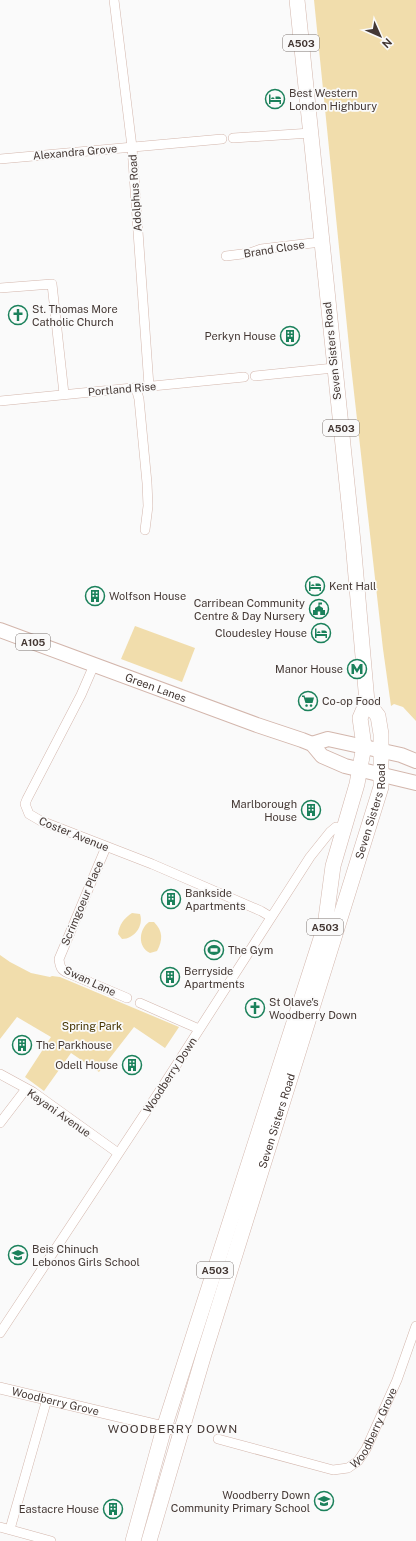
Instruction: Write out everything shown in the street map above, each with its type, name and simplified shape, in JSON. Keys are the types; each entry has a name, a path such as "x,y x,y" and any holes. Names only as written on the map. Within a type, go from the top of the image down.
{"highway":[{"name":"Seven Sisters Road","path":"133,1541 164,1428 325,926 333,866 357,784 364,746 360,718 367,702 353,542 297,0"},
{"name":"Seven Sisters Road","path":"149,1541 180,1431 381,787 382,734 378,716 367,702"}],"main road":[{"name":"Green Lanes","path":"0,630 257,726 312,744 322,756 345,766 416,783"},
{"path":"312,744 328,739 382,750 416,761"}],"street":[{"name":"Adolphus Road","path":"114,0 132,148 149,386"},
{"path":"233,138 311,133"},
{"name":"Alexandra Grove","path":"0,159 222,139"},
{"name":"Brand Close","path":"226,256 250,253 261,249 321,242"},
{"path":"0,288 52,284 64,394"},
{"path":"255,376 334,368"},
{"name":"Portland Rise","path":"0,401 244,377"},
{"path":"136,388 147,484 148,506 144,530"},
{"name":"Coster Avenue","path":"94,665 81,695 27,799 26,804 29,814 41,821 152,864 261,911 271,917"},
{"name":"Woodberry Down","path":"0,1333 137,1126 310,858 330,832 336,827 344,829"},
{"name":"Scrimgoeur Place","path":"59,959 106,847"},
{"name":"Swan Lane","path":"59,959 60,967 63,971 127,998"},
{"path":"140,1003 199,1029"},
{"name":"Kayani Avenue","path":"0,1074 33,1092 118,1153"},
{"path":"0,1123 26,1089"},
{"name":"Woodberry Grove","path":"218,1439 333,1470 348,1468 358,1461 366,1448 397,1380 416,1326"},
{"name":"Woodberry Grove","path":"0,1388 180,1431"},
{"path":"10,1529 47,1399"},
{"path":"0,1527 51,1541"}],"green space":[{"path":"314,0 416,0 416,721 403,707 394,704 391,706 383,649 351,366"},
{"path":"135,626 195,648 182,682 121,659"},
{"path":"132,913 140,914 141,923 134,934 130,937 122,939 118,934 119,928 124,919"},
{"path":"149,922 154,922 157,925 161,936 157,951 150,953 143,947 141,942 141,933"},
{"name":"Spring Park","path":"0,955 31,973 50,977 60,977 179,1027 165,1048 134,1027 99,1072 71,1053 44,1091 25,1077 51,1037 17,1017 0,1039"}],"place":[{"name":"Best Western London Highbury","path":"275,99"},
{"name":"St. Thomas More Catholic Church","path":"18,315"},
{"name":"Perkyn House","path":"290,336"},
{"name":"Kent Hall","path":"315,586"},
{"name":"Wolfson House","path":"95,596"},
{"name":"Carribean Community Centre & Day Nursery","path":"319,609"},
{"name":"Cloudesley House","path":"321,633"},
{"name":"Manor House","path":"357,669"},
{"name":"Co-op Food","path":"308,701"},
{"name":"Marlborough House","path":"311,810"},
{"name":"Bankside Apartments","path":"171,899"},
{"name":"The Gym","path":"214,950"},
{"name":"Berryside Apartments","path":"170,977"},
{"name":"St Olave's Woodberry Down","path":"255,1008"},
{"name":"The Parkhouse","path":"22,1045"},
{"name":"Odell House","path":"132,1065"},
{"name":"Beis Chinuch Lebonos Girls School","path":"18,1255"},
{"name":"Woodberry Down Community Primary School","path":"324,1501"},
{"name":"Eastacre House","path":"113,1509"}],"district":[{"name":"WOODBERRY DOWN","path":"173,1429"}]}
